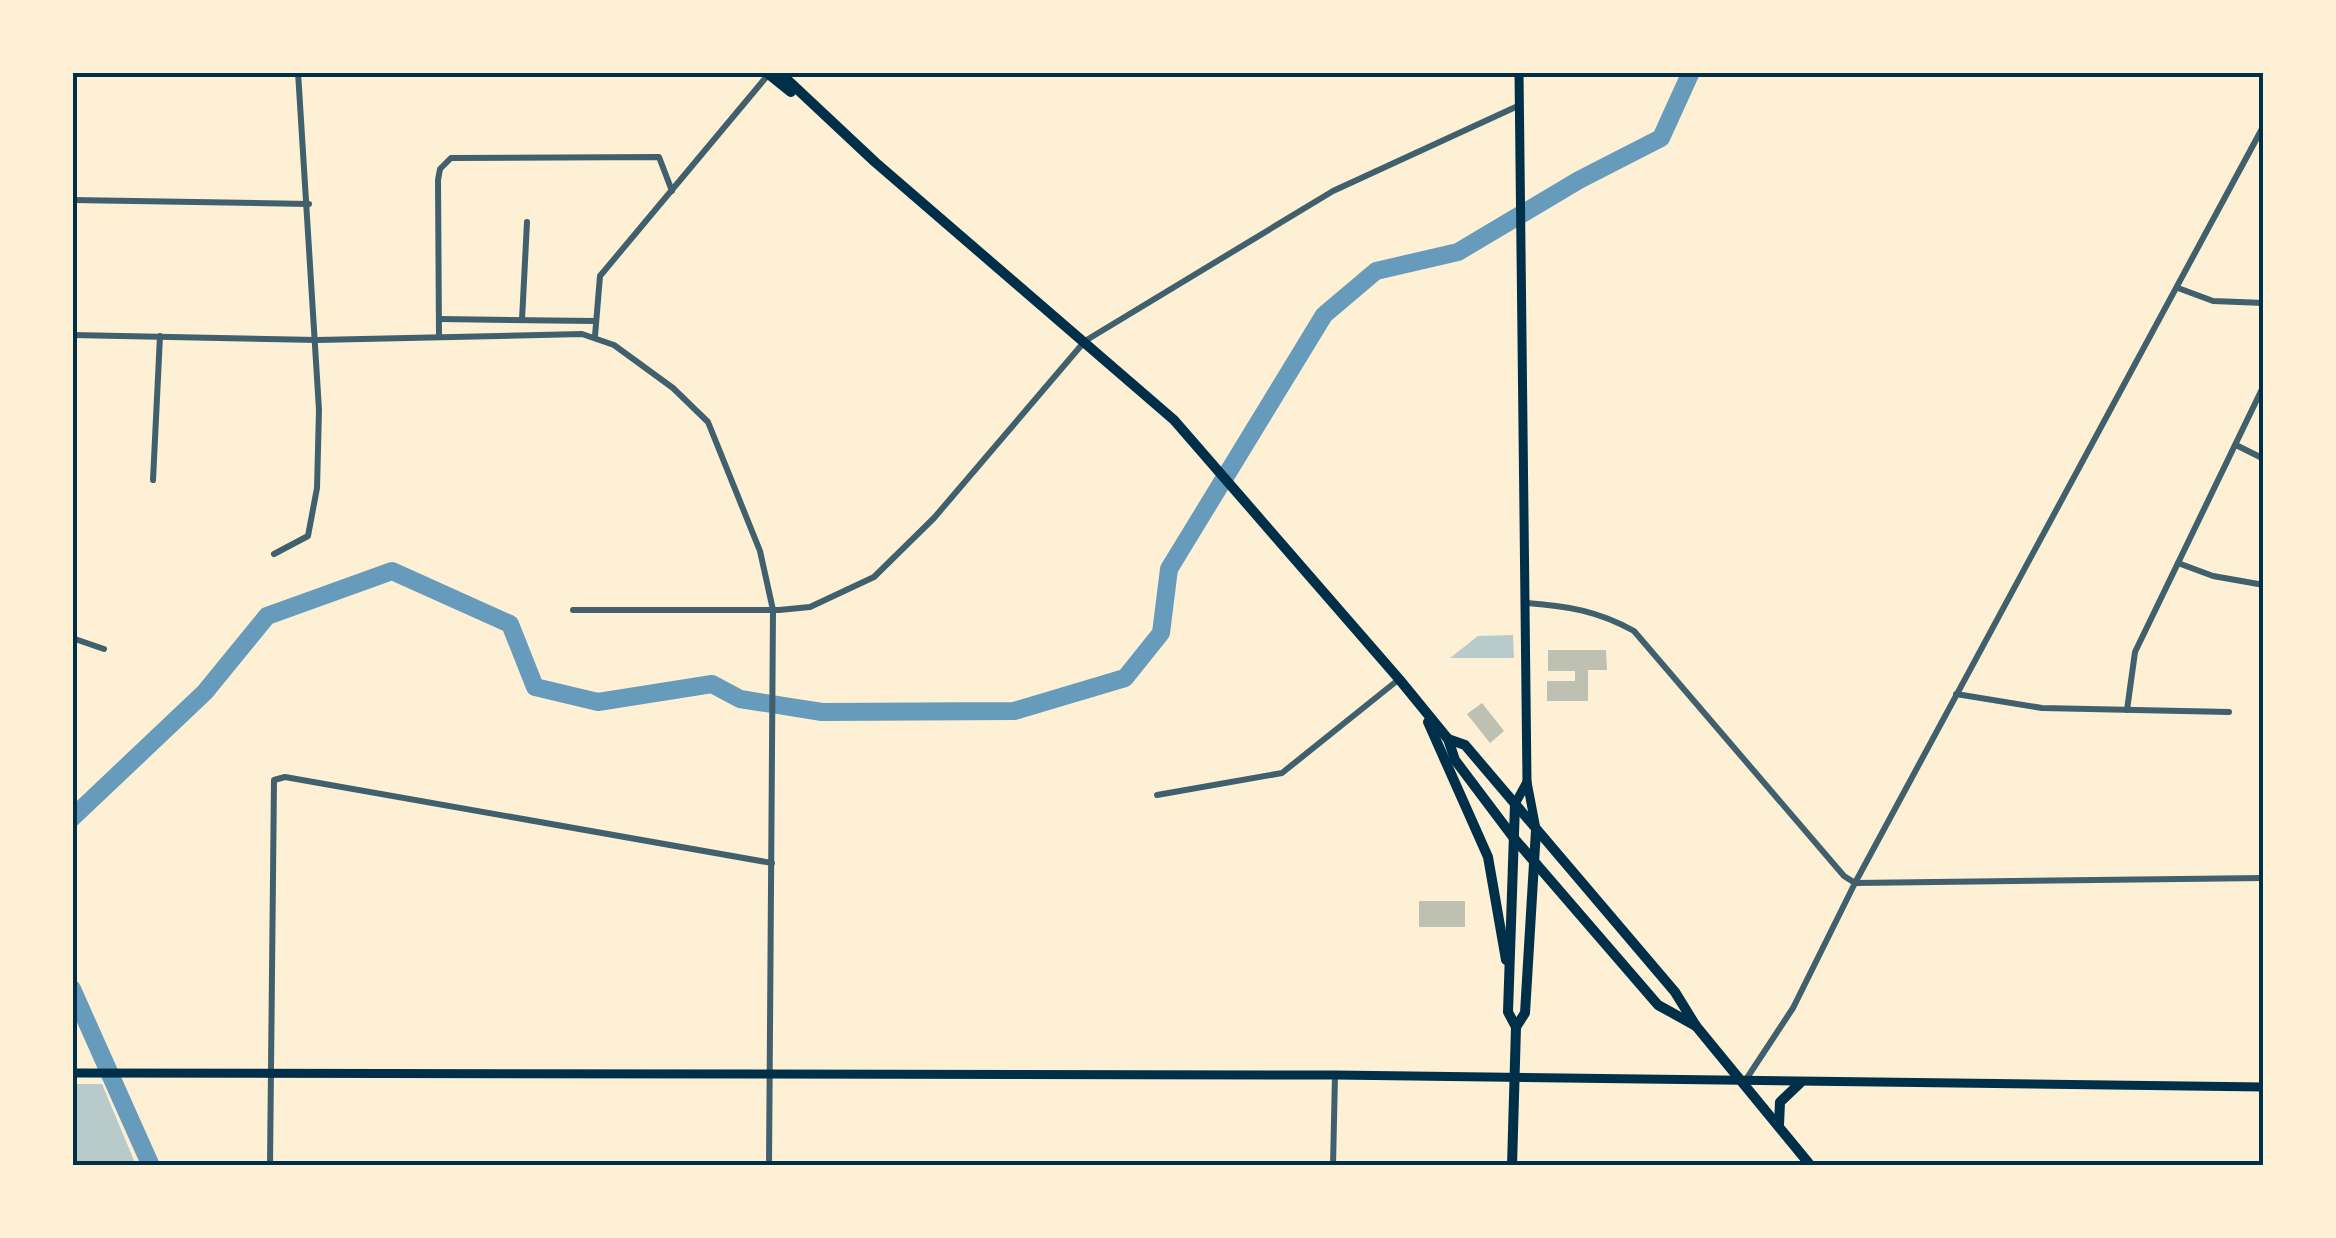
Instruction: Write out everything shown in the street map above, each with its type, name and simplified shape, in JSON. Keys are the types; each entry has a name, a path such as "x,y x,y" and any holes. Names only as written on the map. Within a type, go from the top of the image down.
{"main road":[{"path":"1512,1166 1516,1027 1525,1013 1536,830 1527,782 1524,240 1519,72"},
{"path":"771,73 1085,341 1206,455 1399,679 1448,739 1455,760 1514,837 1658,1005 1696,1026"},
{"path":"1422,707 1488,857 1500,913 1509,996"},
{"path":"1448,739 1465,745 1675,992 1696,1026 1810,1165"},
{"path":"1516,1027 1508,1012 1515,804 1527,782"},
{"path":"1532,908 1541,888 1557,887"},
{"path":"1512,924 1531,925"},
{"path":"77,1072 1334,1075 2264,1088"},
{"path":"1779,1126 1780,1102 1800,1083"}],"street":[{"path":"274,554 300,544 313,524 320,410 310,204 298,72"},
{"path":"596,336 593,321 600,276 771,73"},
{"path":"573,610 810,607 874,576 934,518 1085,341 1333,191 1520,104"},
{"path":"1744,1082 1794,1008 1855,883 2264,125"},
{"path":"2253,144 2264,150"},
{"path":"439,337 438,180 446,162 469,156 660,157 672,190"},
{"path":"72,200 310,204"},
{"path":"522,320 526,222"},
{"path":"2178,288 2212,300 2264,303"},
{"path":"439,323 593,321"},
{"path":"72,334 317,340 596,336 673,388 708,422 760,551 773,610 769,1166"},
{"path":"153,480 160,336"},
{"path":"2128,710 2135,652 2264,385"},
{"path":"2236,445 2264,458"},
{"path":"2178,563 2213,576 2264,585"},
{"path":"1527,603 1573,606 1603,614 1634,631 1844,876 1855,883 2264,878"},
{"path":"72,638 104,649"},
{"path":"1157,795 1282,772 1399,679"},
{"path":"1956,694 2042,708 2229,712"},
{"path":"270,1166 274,780 285,777 772,863"},
{"path":"1333,1166 1334,1075"}],"shaded area":[{"path":"1513,635 1514,658 1450,658 1478,636"},
{"path":"72,1084 102,1084 136,1165 73,1165"}],"building":[{"path":"1548,650 1606,650 1607,670 1588,670 1588,701 1547,701 1547,681 1575,681 1575,671 1548,671"},
{"path":"1482,703 1504,731 1490,743 1467,714"},
{"path":"1419,901 1465,901 1465,927 1419,927"}],"waterway":[{"path":"72,818 205,692 267,616 392,571 510,624 535,687 598,702 712,684 740,699 822,712 1014,711 1125,678 1161,633 1169,569 1324,315 1376,271 1458,252 1579,180 1661,138 1691,72"},
{"path":"72,989 151,1166"}]}
